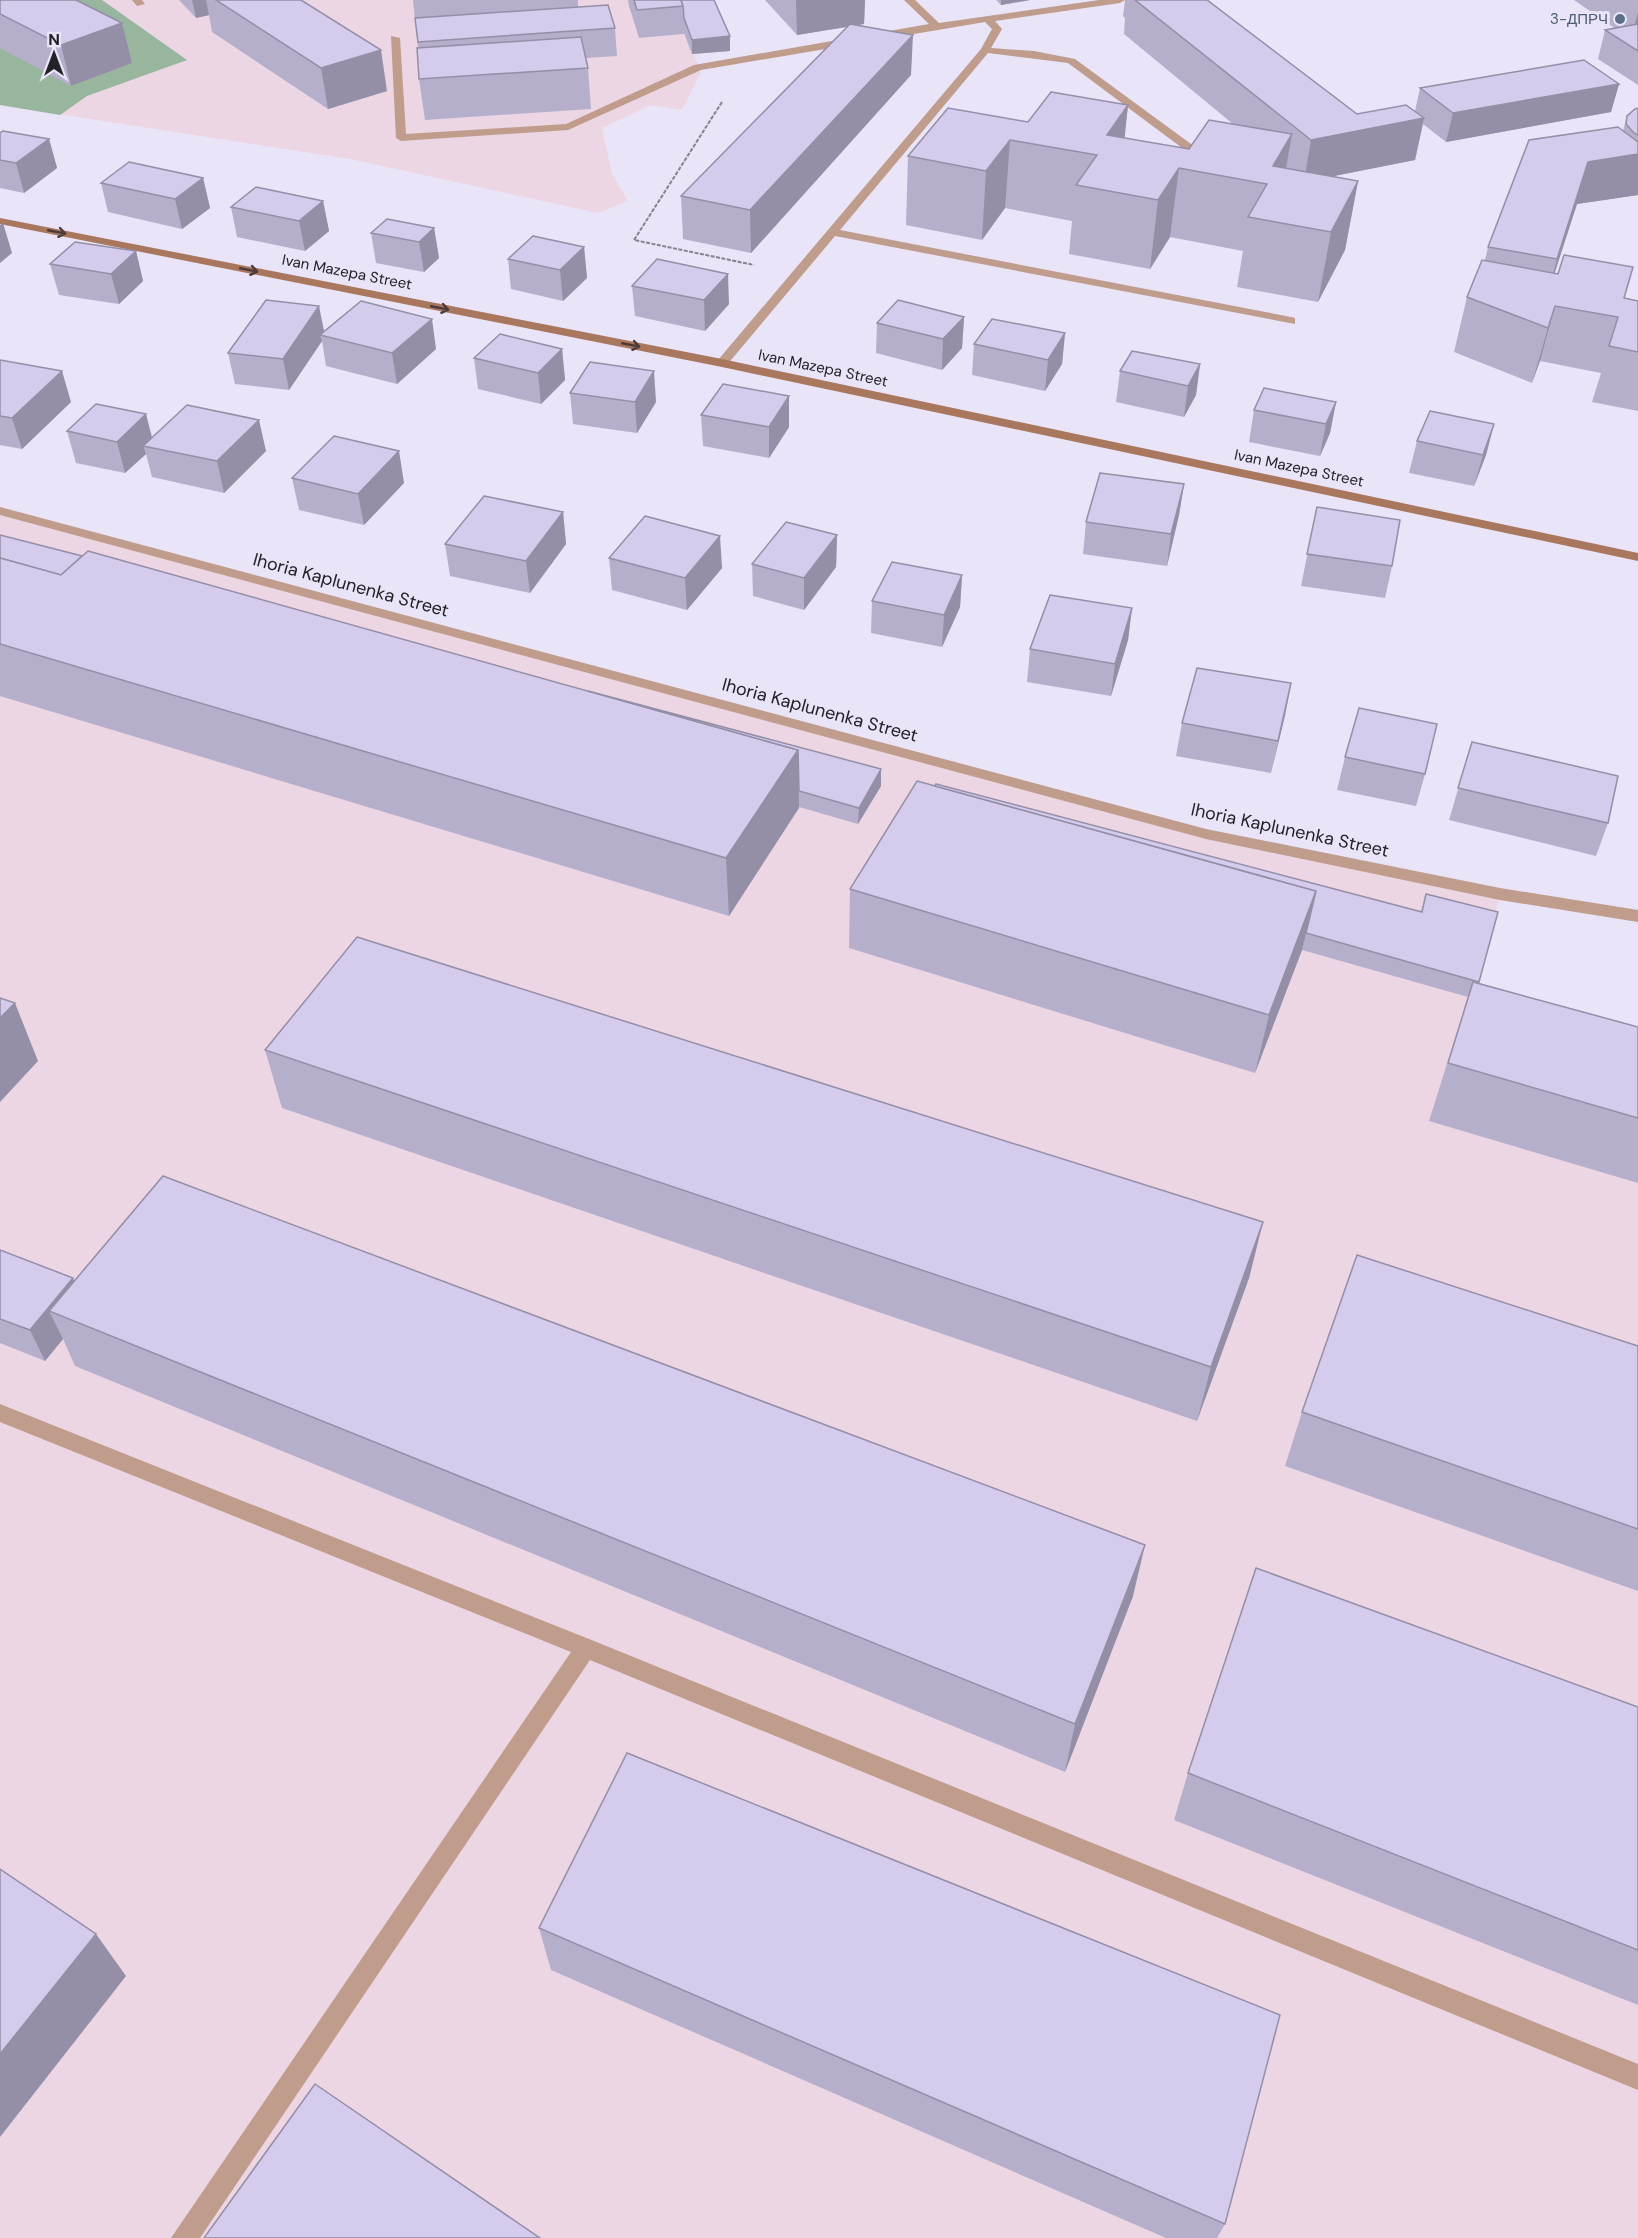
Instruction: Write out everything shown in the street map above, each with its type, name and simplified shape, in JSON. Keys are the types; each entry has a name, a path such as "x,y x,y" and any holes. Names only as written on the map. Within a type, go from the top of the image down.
{"street":[{"path":"909,0 937,26"},
{"path":"395,38 400,138 568,127 698,67 937,26 1120,0"},
{"path":"722,363 831,232 925,130 985,50 997,29 988,19"},
{"path":"985,50 1034,54 1071,61 1202,157 1210,171 1206,178"},
{"name":"Ivan Mazepa Street","path":"0,221 722,363 1638,557"},
{"path":"831,232 1291,321"},
{"name":"Ihoria Kaplunenka Street","path":"0,511 1206,834 1500,894 1638,916"},
{"path":"0,1413 586,1648 1638,2077"},
{"path":"183,2238 586,1648"}],"path":[{"path":"750,58 634,240 796,274"}],"shaded area":[{"path":"0,0 672,0 701,72 682,110 651,105 602,128 612,174 628,201 598,213 350,159 0,105"},
{"path":"0,511 1206,834 1500,894 1474,999 1638,1092 1638,2238 0,2238"}],"green space":[{"path":"0,0 102,0 187,60 87,96 60,115 0,105"}],"building":[{"path":"0,0 76,0 122,23 61,45 0,14"},
{"path":"216,0 301,0 381,50 321,68"},
{"path":"634,0 681,0 683,6 637,10"},
{"path":"681,0 714,0 730,36 692,40 684,18"},
{"path":"1135,0 1207,0 1357,114 1406,105 1424,118 1311,140"},
{"path":"608,5 615,28 418,42 415,18"},
{"path":"850,24 913,35 750,210 681,196"},
{"path":"1638,24 1638,51 1605,30"},
{"path":"581,37 588,68 419,79 417,48"},
{"path":"1584,60 1619,84 1453,113 1420,88"},
{"path":"1051,92 1128,105 1107,135 1189,149 1209,120 1292,134 1273,166 1358,181 1331,232 1248,217 1267,184 1179,168 1158,200 1076,185 1097,155 1010,140 986,171 908,156 948,108 1028,122"},
{"path":"1638,108 1638,135 1626,124 1627,116"},
{"path":"1618,127 1638,142 1638,154 1588,162 1557,259 1488,247 1529,140"},
{"path":"3,131 49,139 16,163 0,160 0,133"},
{"path":"129,162 203,178 175,199 101,183"},
{"path":"256,187 323,201 299,221 231,207"},
{"path":"387,219 434,228 419,242 371,233"},
{"path":"533,236 584,247 560,270 508,259"},
{"path":"75,242 136,251 111,274 50,264"},
{"path":"1564,255 1633,267 1624,298 1638,301 1638,352 1609,346 1618,317 1555,306 1548,328 1467,297 1482,260 1558,274"},
{"path":"657,259 728,274 704,300 632,286"},
{"path":"266,300 319,306 283,359 228,353"},
{"path":"898,300 964,317 943,339 877,323"},
{"path":"361,301 432,319 392,353 320,335"},
{"path":"992,319 1065,333 1048,360 974,344"},
{"path":"500,334 562,349 538,373 474,358"},
{"path":"1132,351 1200,364 1188,386 1120,371"},
{"path":"0,360 62,371 12,418 0,416"},
{"path":"590,362 654,371 635,402 570,393"},
{"path":"723,384 789,396 769,427 701,415"},
{"path":"1264,388 1336,402 1326,424 1254,410"},
{"path":"96,404 146,414 117,442 67,431"},
{"path":"187,405 259,420 217,461 143,446"},
{"path":"1430,411 1494,424 1483,455 1417,441"},
{"path":"334,436 399,451 358,494 292,478"},
{"path":"1100,473 1184,484 1171,534 1086,522"},
{"path":"484,496 563,512 526,561 445,544"},
{"path":"1317,507 1400,520 1392,566 1307,554"},
{"path":"645,516 720,536 685,578 609,558"},
{"path":"786,522 837,535 804,578 752,564"},
{"path":"0,535 82,556 61,575 0,558"},
{"path":"88,551 798,750 726,858 0,644 0,558 61,575"},
{"path":"892,562 962,575 944,615 872,601"},
{"path":"1050,595 1132,608 1115,664 1030,649"},
{"path":"1197,668 1291,683 1278,741 1182,723"},
{"path":"588,691 881,769 859,808 799,791 798,750"},
{"path":"1359,708 1437,724 1425,774 1345,757"},
{"path":"1472,742 1618,776 1608,823 1458,788"},
{"path":"917,781 1316,891 1269,1015 850,889"},
{"path":"936,784 1422,912 1426,894 1498,912 1479,982 1306,933 1316,891 935,786"},
{"path":"357,937 1263,1222 1211,1367 265,1050"},
{"path":"1473,982 1638,1027 1638,1118 1448,1063"},
{"path":"0,998 15,1003 0,1018"},
{"path":"163,1176 1145,1545 1075,1724 49,1311"},
{"path":"0,1250 73,1278 30,1330 0,1319"},
{"path":"1357,1255 1638,1346 1638,1529 1302,1412"},
{"path":"1256,1568 1638,1707 1638,1950 1188,1773"},
{"path":"627,1753 1280,2015 1225,2224 539,1928"},
{"path":"0,1869 96,1934 0,2054"},
{"path":"315,2084 540,2238 204,2238"}],"place":[{"name":"3-ДПРЧ","path":"1620,19"}]}
